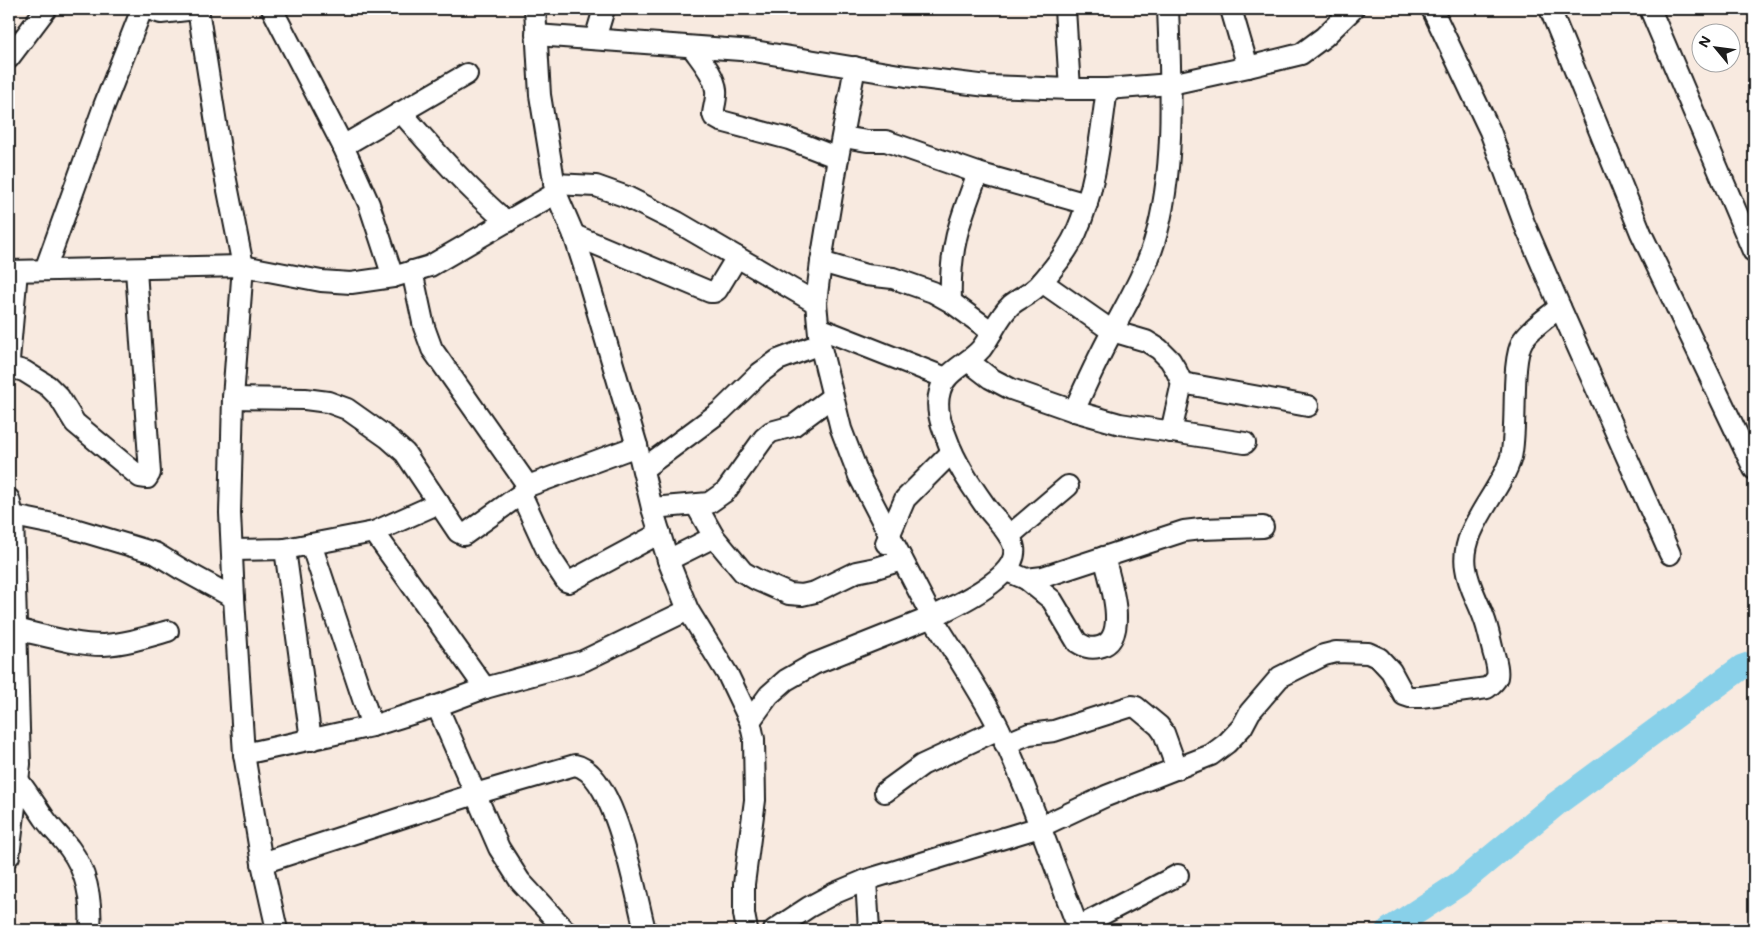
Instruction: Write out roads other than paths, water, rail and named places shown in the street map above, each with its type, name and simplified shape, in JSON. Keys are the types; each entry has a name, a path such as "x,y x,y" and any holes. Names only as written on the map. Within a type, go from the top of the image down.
{"street":[{"path":"9,58 46,9"},
{"path":"45,270 104,106 142,9"},
{"path":"148,9 161,12 197,9 221,155 243,266 233,398 230,514 234,598 244,754 262,863 277,930"},
{"path":"272,9 343,146 369,204 393,277"},
{"path":"536,9 540,95 554,188 574,235 584,266 637,446 652,508 668,560 688,610 728,675 750,721 754,739 756,800 744,884 744,914 747,930"},
{"path":"595,39 604,9"},
{"path":"1065,9 1070,90"},
{"path":"1074,411 1112,331 1140,281 1154,244 1163,210 1169,146 1171,84 1168,9"},
{"path":"1231,9 1248,67"},
{"path":"536,35 754,51 906,76 987,86 1070,90 1107,89 1171,84 1301,54 1324,37 1353,9"},
{"path":"1432,9 1490,131 1524,223 1670,554"},
{"path":"1550,9 1641,233 1754,469"},
{"path":"1650,9 1753,251"},
{"path":"692,46 713,80 716,89 714,117 735,125 789,139 838,158"},
{"path":"856,67 838,158 816,303 820,336 840,429 859,476 932,618 977,689 1002,736 1040,827 1079,929 1178,875"},
{"path":"343,146 467,74"},
{"path":"750,721 769,695 786,680 814,664 932,618 971,597 1007,571 1012,561 1014,548 1009,536 984,504 952,452 939,420 938,401 940,390 946,378 981,349 1011,306 1033,291 1042,282 1075,235 1087,204 1096,162 1107,89"},
{"path":"402,112 438,155 490,207 508,222"},
{"path":"843,137 867,141 886,141 978,173 1087,204"},
{"path":"951,302 950,276 955,240 978,173"},
{"path":"9,360 13,271 136,270 243,266 320,281 343,283 393,277 430,266 508,222 554,188 596,186 627,197 677,222 816,303"},
{"path":"574,235 710,292 718,290 737,257"},
{"path":"821,262 866,275 893,278 933,292 951,302 992,332"},
{"path":"9,367 24,371 48,386 59,397 75,423 140,477 147,478 150,473 136,270"},
{"path":"412,271 424,327 432,349 524,490 550,557 566,581 569,582 660,533"},
{"path":"1042,282 1112,331 1146,341 1159,349 1170,360 1182,383 1171,432"},
{"path":"774,930 834,892 866,880 1040,827 1106,796 1211,755 1227,743 1242,727 1250,712 1280,677 1324,655 1336,652 1368,653 1379,658 1390,671 1404,695 1410,697 1487,688 1497,677 1498,668 1484,619 1466,568 1466,553 1478,518 1503,477 1511,457 1515,431 1516,374 1523,340 1560,307"},
{"path":"643,469 721,411 760,373 778,360 820,336 946,378"},
{"path":"968,361 990,378 1011,389 1074,411 1120,424 1245,443"},
{"path":"1182,383 1308,406"},
{"path":"652,508 710,503 726,491 764,438 771,432 792,426 832,396"},
{"path":"233,398 305,399 328,402 347,409 388,438 405,453 458,532 464,535 524,490 637,446"},
{"path":"876,568 905,499 952,452"},
{"path":"1009,536 1068,486"},
{"path":"232,550 285,549 374,532 439,503"},
{"path":"696,505 714,537 743,572 790,594 802,595 815,592 856,572 902,560"},
{"path":"9,856 12,807 18,780 20,732 10,510 155,553 234,598"},
{"path":"1026,579 1043,577 1184,531 1263,527"},
{"path":"374,532 485,688"},
{"path":"668,560 714,537"},
{"path":"311,544 372,726"},
{"path":"285,549 312,740"},
{"path":"1007,571 1026,579 1052,600 1077,642 1092,648 1104,646 1114,637 1116,628 1115,597 1104,557"},
{"path":"244,754 372,726 437,706 485,688 583,661 688,610"},
{"path":"15,629 71,640 104,644 138,639 168,631"},
{"path":"437,706 499,848 520,881 565,930"},
{"path":"885,792 922,766 1002,736 1054,731 1132,706 1136,707 1159,726 1164,733 1177,769"},
{"path":"262,863 475,794 575,764 589,771 601,786 611,804 634,882 645,930"},
{"path":"18,780 44,818 70,850 82,872 90,901 90,930"},
{"path":"866,880 869,930"}],"waterway":[{"path":"1389,930 1459,884 1556,804 1742,667 1754,663"}]}
